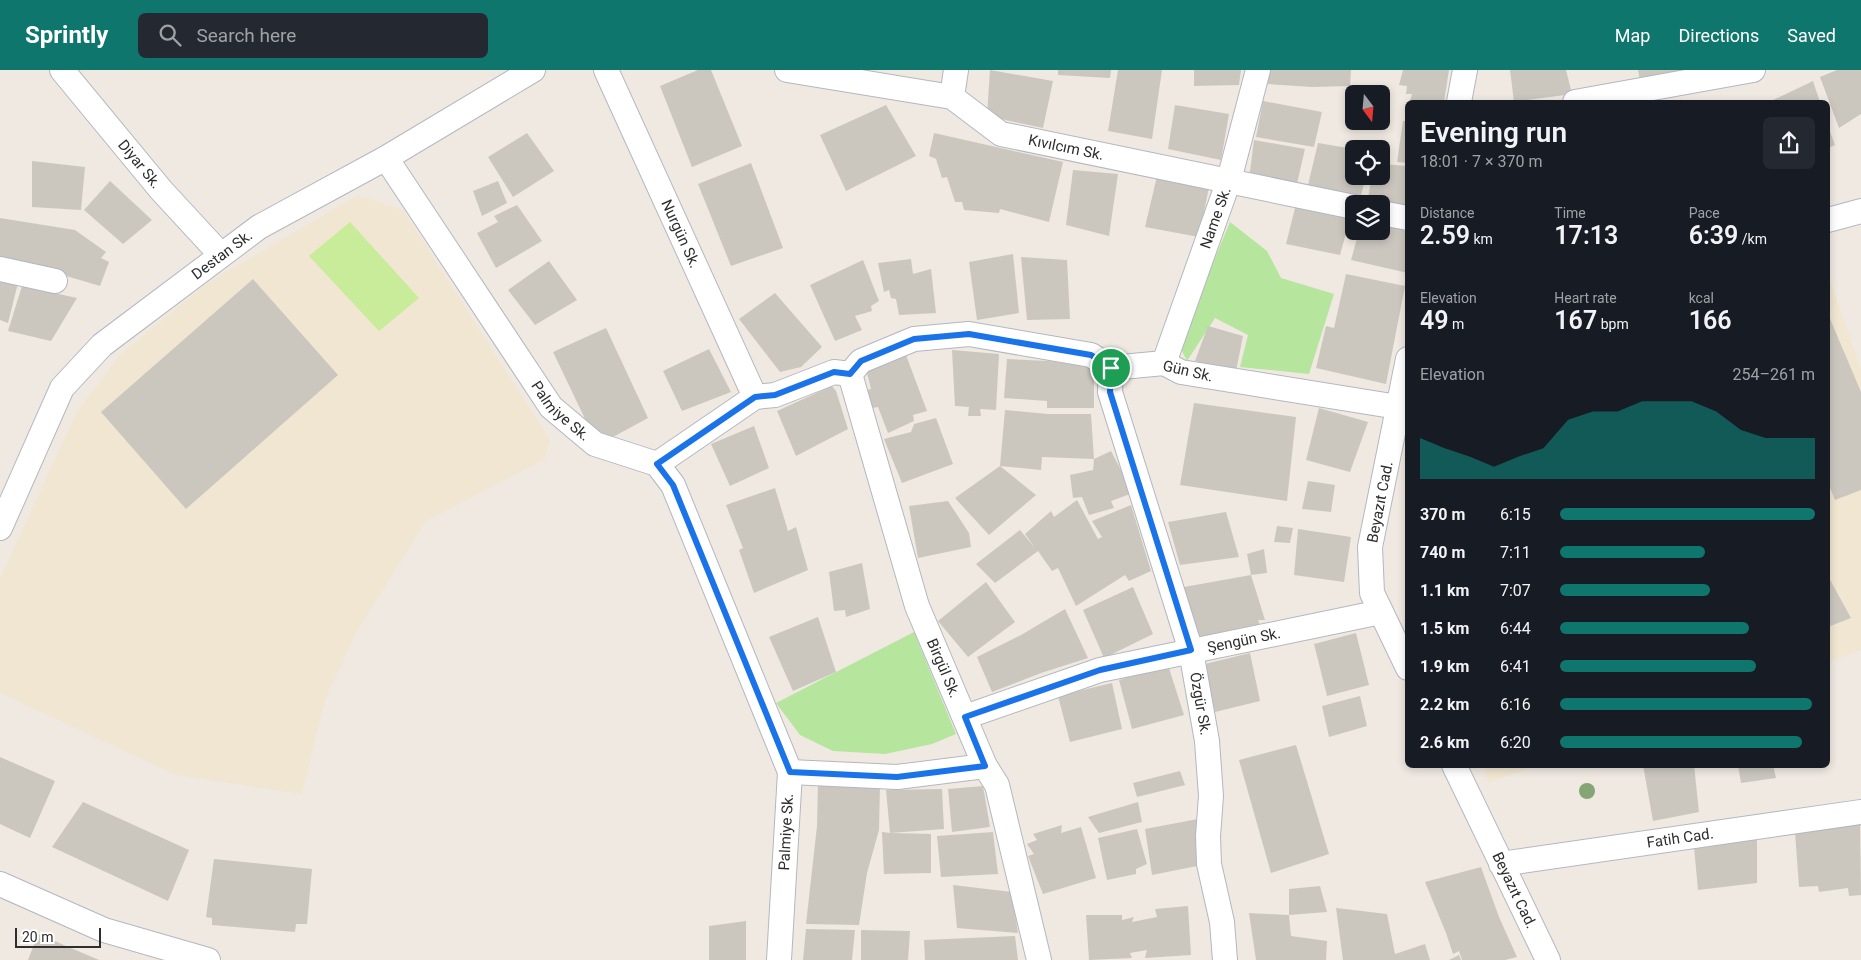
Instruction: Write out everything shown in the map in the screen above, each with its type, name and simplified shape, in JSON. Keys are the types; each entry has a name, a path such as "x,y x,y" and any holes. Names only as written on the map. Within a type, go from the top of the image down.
{"street":[{"name":"Diyar Sk.","path":"62,70 161,190 221,255"},
{"name":"Destan Sk.","path":"0,528 62,388 102,345 259,227 386,158 533,70"},
{"name":"Nurgün Sk.","path":"606,70 755,397"},
{"name":"Kıvılcım Sk.","path":"787,70 952,97 1001,134 1345,205"},
{"path":"952,97 956,70"},
{"name":"Name Sk.","path":"1164,363 1229,180 1258,70"},
{"path":"1459,100 1465,70"},
{"path":"1586,100 1753,70"},
{"name":"Palmiye Sk.","path":"386,158 552,407 595,444 657,464 673,485 790,772 779,960"},
{"path":"1830,219 1861,211"},
{"path":"1390,215 1405,217"},
{"path":"0,269 55,281"},
{"path":"657,464 755,397 775,395 834,372 850,374 861,361 914,339 969,334 1091,355 1111,368"},
{"name":"Gün Sk.","path":"1111,368 1164,363 1181,372 1398,406"},
{"name":"Özgür Sk.","path":"1111,368 1110,392 1191,650 1207,741 1211,796 1208,836 1209,864 1222,922 1225,960"},
{"name":"Birgül Sk.","path":"850,374 917,606 985,766 997,785 1040,960"},
{"name":"Beyazıt Cad.","path":"1405,374 1370,546 1372,593 1405,662"},
{"name":"Şengün Sk.","path":"965,717 1100,670 1381,612"},
{"path":"790,772 897,777 985,766"},
{"name":"Beyazıt Cad.","path":"1455,768 1548,960"},
{"name":"Fatih Cad.","path":"1501,864 1861,812"},
{"path":"0,884 104,930 208,960"}],"shaded area":[{"path":"358,195 403,210 550,440 545,459 426,521 357,631 325,699 302,794 176,775 0,693 0,579 76,413 121,354 206,284"},
{"path":"1830,281 1861,369 1861,650 1830,661"},
{"path":"1486,768 1530,768 1488,783"}],"green space":[{"path":"350,222 419,298 379,331 309,256"},
{"path":"1230,222 1267,251 1281,278 1334,294 1309,374 1240,367 1248,335 1215,318 1187,361 1179,345"},
{"path":"914,632 956,734 932,744 885,754 833,751 800,735 776,703"}],"building":[{"path":"698,70 711,70 742,146 692,167 660,86"},
{"path":"990,70 1053,81 1043,128 987,116"},
{"path":"1058,70 1111,70 1110,78 1058,75"},
{"path":"1118,70 1162,70 1152,139 1108,131"},
{"path":"1194,70 1241,70 1239,85 1194,86"},
{"path":"1269,70 1351,70 1350,85 1345,86 1312,87 1268,84"},
{"path":"1403,70 1449,70 1444,100 1410,100 1412,94 1406,94 1407,86 1399,85"},
{"path":"1510,70 1566,70 1572,94 1528,100 1514,100"},
{"path":"1638,70 1688,70 1640,80"},
{"path":"1837,70 1861,70 1861,114 1839,128 1820,77"},
{"path":"1813,81 1819,100 1773,100"},
{"path":"1263,101 1322,112 1314,147 1256,137"},
{"path":"886,105 916,156 846,191 820,135"},
{"path":"1175,105 1229,114 1221,160 1168,149"},
{"path":"1403,121 1405,121 1405,163 1397,162"},
{"path":"1830,131 1835,145 1830,147"},
{"path":"527,133 554,171 513,197 488,157"},
{"path":"934,133 1063,162 1049,222 1000,209 999,213 964,210 962,202 955,202 947,177 942,178 936,159 929,156"},
{"path":"1254,140 1305,149 1296,188 1249,179"},
{"path":"1318,143 1345,148 1345,185 1364,185 1361,195 1345,196 1307,189"},
{"path":"32,161 85,167 81,210 32,207"},
{"path":"751,163 783,248 731,266 698,184"},
{"path":"1390,165 1405,166 1405,208 1390,206 1390,195 1368,195 1370,185 1390,185"},
{"path":"1073,170 1118,174 1109,236 1066,225"},
{"path":"1157,176 1209,187 1199,237 1145,227"},
{"path":"110,181 152,220 123,244 84,210"},
{"path":"498,181 507,203 482,216 473,191"},
{"path":"1297,200 1345,210 1345,237 1340,255 1286,244"},
{"path":"517,205 542,241 496,268 477,233 498,222 494,216"},
{"path":"0,218 75,230 106,252 101,258 109,262 100,286 63,275 0,263"},
{"path":"1390,220 1405,223 1405,272 1351,260 1357,240 1390,240"},
{"path":"1013,254 1019,313 977,320 969,262"},
{"path":"1021,257 1067,260 1070,319 1027,320"},
{"path":"911,259 913,274 931,269 936,313 899,315 896,299 891,298 889,290 884,292 878,263"},
{"path":"863,260 879,301 871,306 872,311 855,316 862,330 835,341 810,285"},
{"path":"549,261 577,300 535,325 508,290"},
{"path":"1346,274 1405,286 1386,384 1316,368 1326,326 1334,328"},
{"path":"0,275 19,279 8,323 0,320"},
{"path":"253,279 338,375 186,509 101,412"},
{"path":"22,286 77,298 51,341 8,331"},
{"path":"775,293 822,347 801,367 780,372 739,319"},
{"path":"1830,319 1861,392 1861,490 1835,500 1830,488"},
{"path":"1208,326 1243,336 1236,371 1195,361"},
{"path":"606,328 648,418 611,438 587,423 553,352"},
{"path":"709,349 731,392 682,411 663,371"},
{"path":"952,350 999,354 996,410 980,409 981,416 968,416 969,407 955,406"},
{"path":"906,355 927,411 913,415 914,421 888,433 878,407 872,408 867,390 871,389 865,365 884,358 885,364"},
{"path":"1007,359 1049,361 1094,367 1094,408 1047,408 1047,401 1004,398"},
{"path":"832,386 836,391 848,429 796,456 777,411"},
{"path":"1194,403 1296,417 1287,501 1180,485"},
{"path":"1319,408 1368,422 1350,472 1306,460"},
{"path":"1005,410 1048,414 1091,414 1094,459 1042,457 1041,470 1000,466"},
{"path":"936,418 953,464 902,483 884,439 911,432 914,424"},
{"path":"754,426 769,468 730,486 711,444"},
{"path":"1111,451 1133,493 1111,501 1114,508 1089,515 1082,497 1073,498 1070,475 1093,470 1094,459"},
{"path":"1000,466 1036,495 989,535 955,498"},
{"path":"1308,481 1335,485 1331,512 1302,509"},
{"path":"775,488 788,531 796,527 808,570 754,593 739,550 743,548 726,505"},
{"path":"1077,500 1098,539 1102,537 1092,521 1131,505 1151,571 1129,581 1125,575 1076,606 1058,568 1052,571 1038,551 995,583 976,564 1020,530 1035,548 1025,534 1051,511 1054,517"},
{"path":"948,501 969,533 971,547 918,558 909,506"},
{"path":"1226,512 1239,557 1180,565 1168,522"},
{"path":"1277,526 1293,528 1290,543 1274,542"},
{"path":"1298,529 1351,537 1344,582 1294,575"},
{"path":"1264,549 1267,573 1251,575 1247,554"},
{"path":"862,563 870,609 846,617 845,610 834,611 829,572"},
{"path":"1251,575 1265,620 1258,620 1260,625 1196,640 1184,587"},
{"path":"1830,580 1851,618 1830,626"},
{"path":"986,582 1015,622 968,657 938,621"},
{"path":"1133,587 1153,634 1104,658 1083,610"},
{"path":"1065,609 1088,658 1041,673 992,692 977,657 1021,635"},
{"path":"818,617 836,672 793,691 769,637"},
{"path":"1356,633 1369,685 1327,696 1314,644"},
{"path":"1250,653 1260,701 1215,712 1205,664"},
{"path":"1168,665 1184,715 1132,729 1119,680"},
{"path":"1112,683 1122,729 1070,742 1058,696"},
{"path":"1360,696 1367,726 1329,737 1322,706"},
{"path":"1296,745 1329,854 1271,873 1239,760"},
{"path":"0,757 55,781 30,838 0,824"},
{"path":"1644,768 1694,768 1699,812 1653,821"},
{"path":"1738,768 1774,768 1776,778 1741,783"},
{"path":"1180,771 1185,785 1137,797 1133,783"},
{"path":"818,782 880,785 879,830 867,873 859,925 806,924 817,826"},
{"path":"983,786 990,827 952,832 948,789"},
{"path":"942,789 944,829 890,833 886,790"},
{"path":"83,802 189,850 168,901 52,847"},
{"path":"1138,802 1142,822 1099,833 1088,817"},
{"path":"1198,819 1202,865 1152,875 1145,829"},
{"path":"1860,823 1861,895 1849,896 1848,888 1819,892 1818,886 1799,887 1795,832"},
{"path":"1062,825 1061,833 1081,827 1096,878 1043,894 1028,856 1034,854 1027,844 1037,840 1033,834"},
{"path":"1137,829 1147,864 1136,869 1136,874 1107,880 1098,838"},
{"path":"882,832 931,834 931,873 884,874"},
{"path":"993,832 998,874 941,877 937,836"},
{"path":"1757,839 1757,883 1698,890 1694,847"},
{"path":"214,859 312,869 307,924 296,924 295,932 212,925 212,918 206,917"},
{"path":"1481,867 1499,917 1517,957 1505,960 1462,960 1459,951 1453,954 1425,882"},
{"path":"953,885 1012,892 1018,933 957,928"},
{"path":"1320,886 1327,912 1289,915 1289,889"},
{"path":"1188,906 1191,955 1145,958 1147,950 1130,953 1132,958 1089,960 1086,915 1122,915 1122,920 1134,917 1132,922 1157,917 1155,909"},
{"path":"1336,908 1387,914 1395,954 1425,944 1430,960 1343,960"},
{"path":"1249,913 1289,915 1291,936 1327,941 1326,960 1256,960"},
{"path":"746,921 746,960 709,960 709,926"},
{"path":"806,929 855,930 852,960 803,960"},
{"path":"861,930 910,931 908,960 861,960"},
{"path":"38,934 99,960 28,960"},
{"path":"1015,936 1018,960 925,960 924,940"},
{"path":"1459,955 1461,960 1449,960"}],"route":[{"path":"969,334 1091,355 1111,368 1110,392 1191,650 1100,670 965,717 985,766 897,777 790,772 673,485 657,464 755,397 775,395 834,372 850,374 861,361 914,339 969,334"}]}
